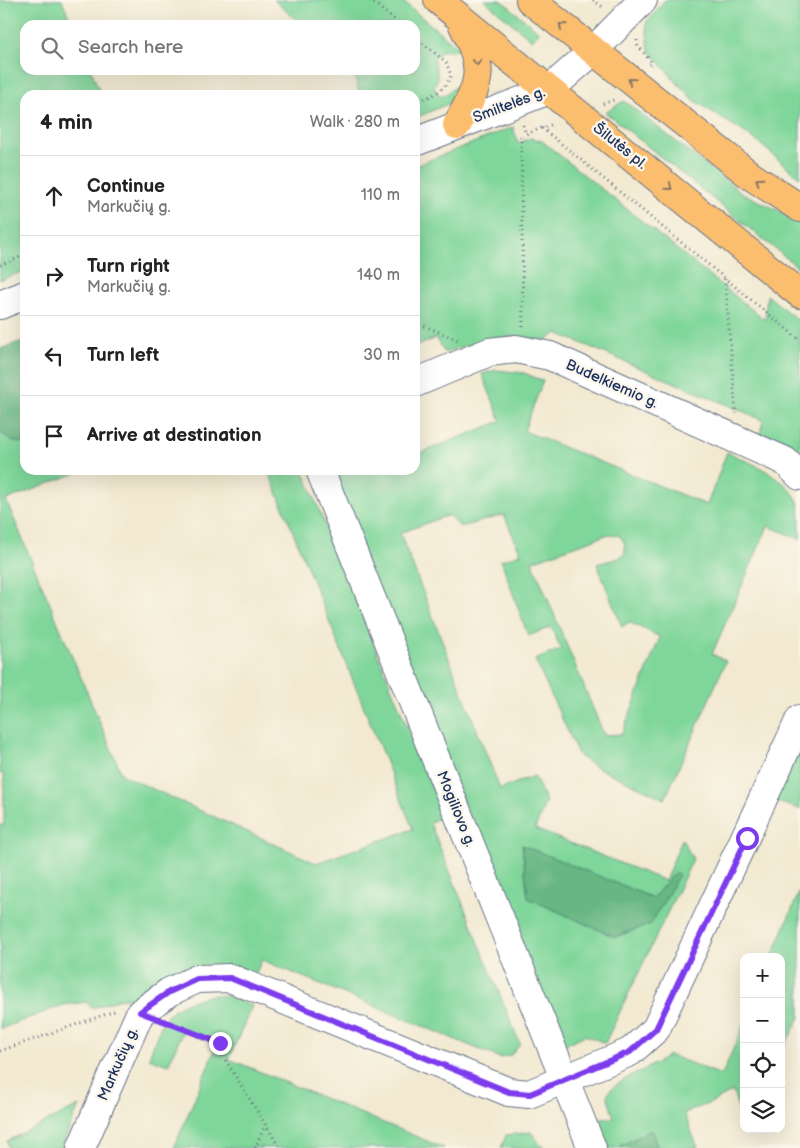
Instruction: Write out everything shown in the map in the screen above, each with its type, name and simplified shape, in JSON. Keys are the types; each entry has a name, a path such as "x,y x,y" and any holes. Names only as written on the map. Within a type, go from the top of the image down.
{"main road":[{"name":"Šilutės pl.","path":"438,0 800,294"},
{"path":"530,0 751,176 800,208"},
{"path":"457,125 474,92 478,77 476,54 459,17"}],"street":[{"name":"Smiltelės g.","path":"420,140 550,90 593,51 643,0"},
{"path":"0,305 20,297"},
{"name":"Budelkiemio g.","path":"420,381 489,352 516,349 550,356 785,461 800,476"},
{"name":"Mogiliovo g.","path":"322,475 592,1148"},
{"name":"Markučių g.","path":"81,1148 140,1012 169,992 197,979 230,978 509,1092 530,1094 630,1052 656,1029 800,719"}],"path":[{"path":"370,0 395,20"},
{"path":"420,41 446,62 451,75 447,85 438,93 420,100"},
{"path":"542,128 800,340"},
{"path":"521,136 524,350"},
{"path":"0,265 20,257"},
{"path":"724,278 738,440"},
{"path":"420,324 489,352"},
{"path":"0,1051 118,1009 140,1012 220,1043 226,1061 280,1148"},
{"path":"255,1148 265,1124"}],"green space":[{"path":"0,0 62,0 70,20 20,20 20,75 93,75 99,90 20,90 20,273 0,280"},
{"path":"274,0 401,0 461,50 442,51 434,59 438,78 434,88 441,97 456,87 469,84 464,97 420,116 420,90 358,90 354,75 420,75 420,20 296,20"},
{"path":"484,0 501,0 539,32 532,40"},
{"path":"665,0 800,0 800,178 753,138 695,101 649,50 646,23"},
{"path":"624,101 742,193 800,221 800,269 605,112"},
{"path":"513,127 518,143 531,138 542,141 765,320 767,295 800,322 800,463 759,438 763,420 557,333 546,341 532,338 507,337 471,344 445,353 436,338 420,345 420,164"},
{"path":"20,342 20,442 10,440 0,432 0,349"},
{"path":"496,370 524,373 543,381 524,431 707,505 727,452 757,466 778,479 794,494 799,504 800,539 768,526 712,654 726,661 665,799 596,767 579,756 535,660 561,649 551,627 528,636 501,560 521,554 504,515 460,527 449,515 400,533 500,789 534,776 546,801 535,829 665,881 682,839 693,859 605,1043 585,1035 562,1046 331,475 420,475 420,453 501,421 482,374","holes":["609,534 620,536 625,544 625,553 619,558 597,564 622,627 629,622 660,637 622,734 604,735 532,561","522,846 653,898 651,924 615,937 528,898"]},
{"path":"0,432 12,441 20,442 20,475 71,475 6,500 122,775 316,863 413,829 270,475 305,475 443,815 430,823 520,1044 511,1055 500,1058 262,960 254,977 148,998 124,998 92,1008 86,1002 63,1005 0,1029 0,825 4,825 4,774 0,774"},
{"path":"800,740 800,809 774,801"},
{"path":"522,845 653,898 675,872 679,875 651,924 615,937 528,898"},
{"path":"800,890 800,1017 785,1045 785,953 774,953"},
{"path":"212,995 228,996 252,1006 229,1059 444,1148 174,1148 217,1045 183,1031 168,1065 149,1058 163,1022 169,1014 185,1003"},
{"path":"740,1033 740,1111 733,1091 713,1102 684,1113 698,1148 658,1148 651,1130 620,1146 621,1148 603,1148 592,1118 614,1118 607,1095 625,1079 663,1060 669,1055 722,1075"},
{"path":"79,1106 61,1148 9,1148 7,1141"},
{"path":"651,1130 658,1148 621,1148 620,1146"},
{"path":"531,1132 543,1148 501,1148 506,1135"}],"route":[{"path":"220,1043 140,1012 169,992 197,979 230,978 509,1092 530,1094 630,1052 656,1029 747,838"}]}
